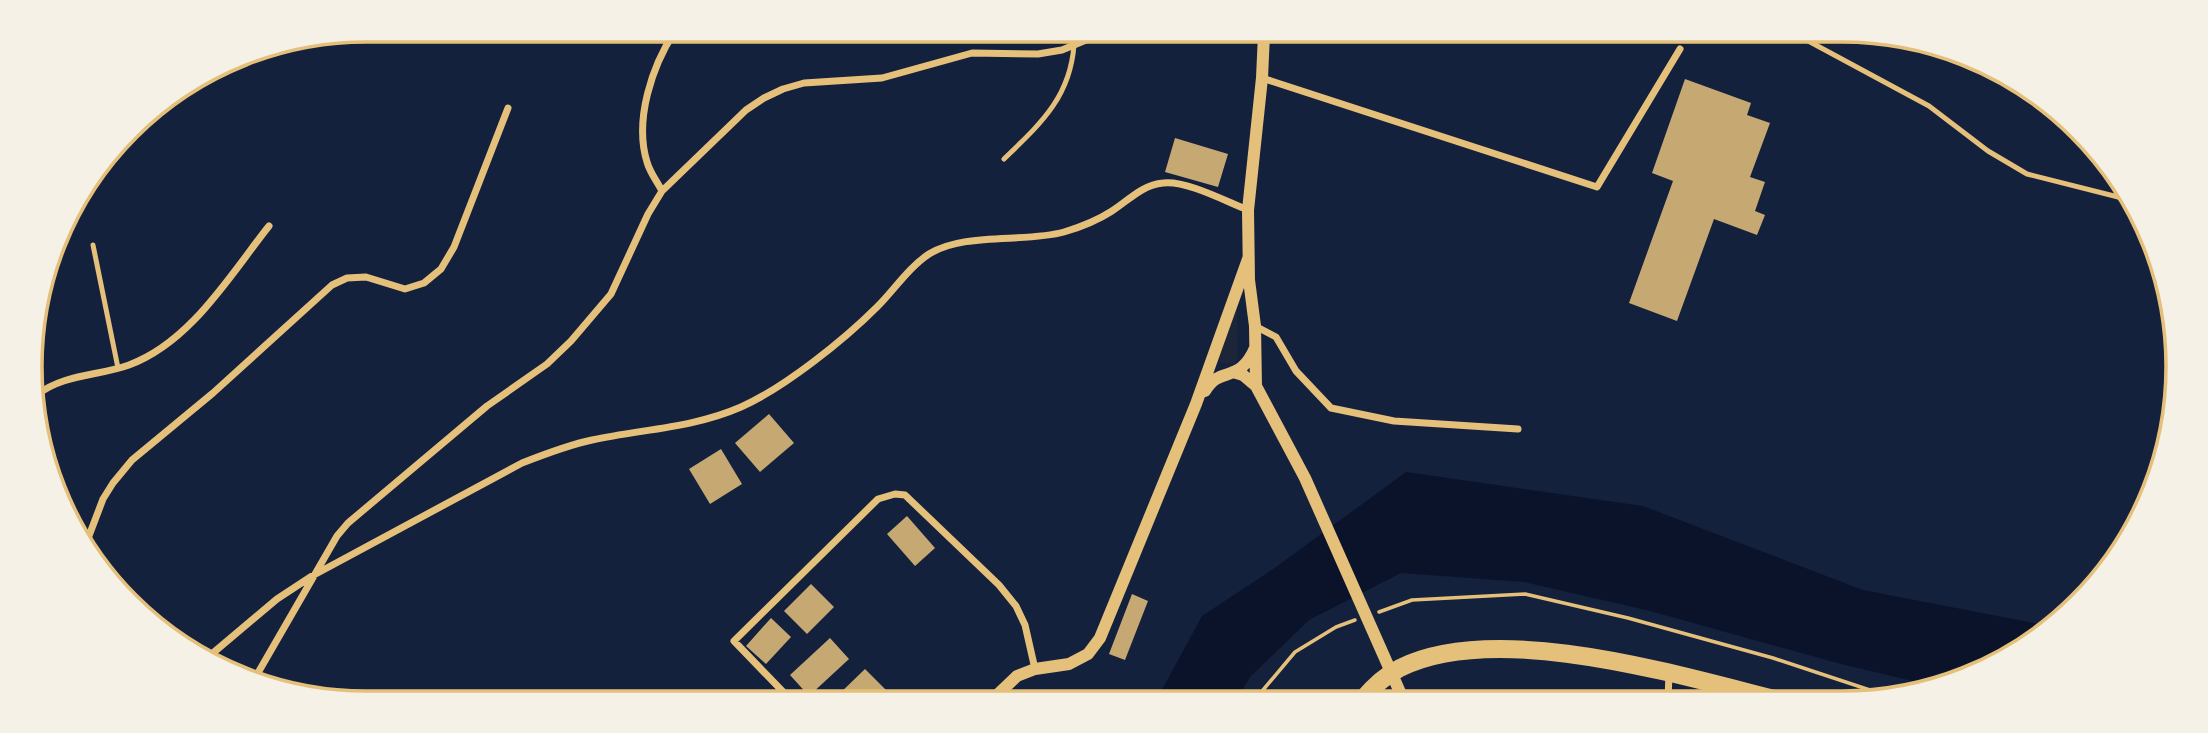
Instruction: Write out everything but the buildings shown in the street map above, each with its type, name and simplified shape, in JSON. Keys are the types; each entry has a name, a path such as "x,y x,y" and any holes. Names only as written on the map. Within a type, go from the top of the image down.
{"main road":[{"path":"1370,691 1399,668 1449,653 1490,649 1543,652 1612,661 1742,691"}],"street":[{"path":"662,191 646,159 645,107 657,65 670,42"},
{"path":"258,672 327,550 348,523 487,406 547,364 571,341 611,294 648,214 662,191 746,110 783,89 804,83 882,78 972,53 1038,54 1080,42"},
{"path":"1256,386 1255,326 1248,259 1248,209 1264,42"},
{"path":"1262,78 1597,187 1680,49"},
{"path":"89,535 103,499 132,460 212,393 332,285 347,278 366,277 405,289 424,283 442,269 454,247 508,108"},
{"path":"213,653 277,599 312,576 522,463 591,440 682,426 711,419 744,406 773,389 838,341 875,309 926,256 940,248 1061,233 1094,220 1138,192 1164,182 1179,183 1248,209"},
{"path":"43,391 57,383 128,365 154,353 189,325 269,226"},
{"path":"1002,691 1017,677 1035,669 1069,664 1088,654 1101,638 1196,404 1248,259"},
{"path":"1255,326 1276,337 1296,371 1331,408 1394,421 1518,429"},
{"path":"1196,404 1209,384 1220,375 1241,368 1255,348"},
{"path":"1233,372 1243,375 1256,386 1305,478 1399,691"},
{"path":"782,691 734,641 878,499 895,494 905,495 999,585 1016,606 1025,625 1035,669"},
{"path":"1668,691 1669,673"}],"lane":[{"path":"1811,42 1929,106 1988,151 2027,174 2118,197"},
{"path":"1004,159 1055,105 1071,70 1074,45"},
{"path":"93,245 118,368"}],"path":[{"path":"1374,614 1412,600 1525,594 1628,618 1773,658 1868,689"},
{"path":"1263,691 1295,652 1336,627 1361,618"}],"shaded area":[{"path":"1237,307 1238,358 1234,363 1222,363 1218,359"},
{"path":"1406,472 1643,506 1863,590 2039,624 1985,658 1946,674 1917,682 1650,611 1524,582 1401,573 1309,620 1250,677 1242,691 1161,691 1202,616 1276,567"}]}
